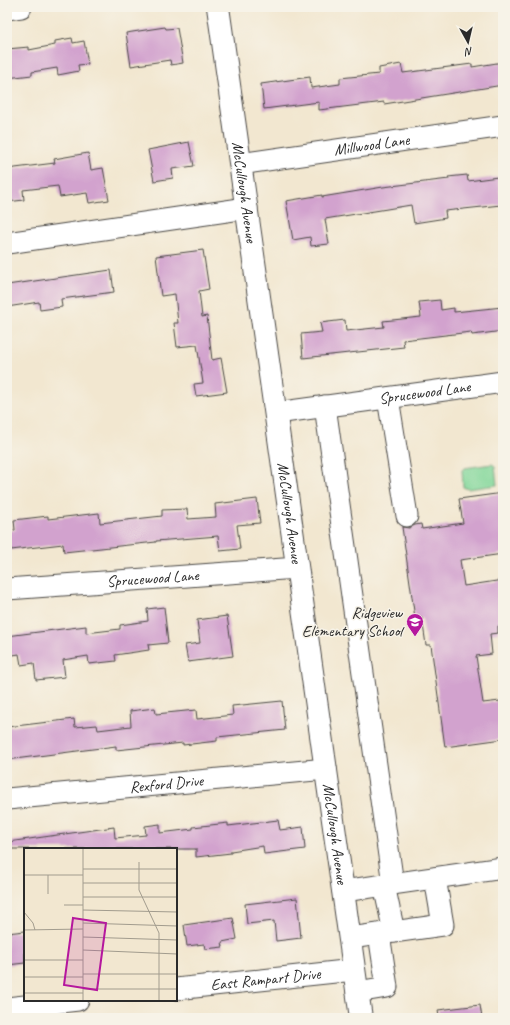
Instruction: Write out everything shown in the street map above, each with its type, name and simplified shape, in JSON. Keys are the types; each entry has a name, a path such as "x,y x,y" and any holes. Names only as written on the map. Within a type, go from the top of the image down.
{"main road":[{"name":"McCullough Avenue","path":"218,7 361,1018"}],"street":[{"path":"7,9 21,7"},
{"name":"Millwood Lane","path":"240,164 503,126"},
{"path":"7,243 247,208"},
{"name":"Sprucewood Lane","path":"276,413 503,382"},
{"path":"388,398 407,516"},
{"path":"326,406 389,885 387,987 357,992"},
{"name":"Sprucewood Lane","path":"7,589 297,568"},
{"name":"Rexford Drive","path":"7,799 326,769"},
{"path":"343,891 503,868"},
{"path":"350,938 443,925 435,878"},
{"name":"East Rampart Drive","path":"177,990 354,970"},
{"path":"7,1008 69,1001"}],"green space":[{"path":"492,464 495,466 497,485 468,489 463,487 462,470 464,468"}],"building":[{"path":"165,27 166,29 177,28 183,63 171,65 170,60 131,66 126,33"},
{"path":"72,38 73,43 84,41 88,64 78,65 79,71 58,75 57,68 32,72 32,75 7,78 7,49 29,47 29,50 55,45 55,41"},
{"path":"503,62 503,85 384,104 384,102 319,110 319,102 264,109 261,84 310,77 311,88 340,84 340,78 379,74 379,68 401,64 403,73 472,64 472,67"},
{"path":"189,142 194,166 172,169 173,178 154,181 148,150"},
{"path":"88,153 91,170 103,168 109,200 89,203 87,193 60,197 58,186 23,190 24,200 7,202 7,169 55,163 54,159"},
{"path":"467,175 468,181 498,177 501,205 445,211 446,218 414,223 411,205 325,219 329,244 311,246 310,237 293,240 286,201 449,179 448,177"},
{"path":"203,250 209,289 199,291 202,317 207,316 212,360 221,358 227,392 196,396 194,384 203,383 197,345 177,347 174,323 178,323 175,294 161,296 156,256"},
{"path":"111,270 114,292 61,299 62,307 40,310 39,302 7,307 7,285"},
{"path":"440,300 441,310 454,308 454,312 503,307 503,331 472,335 471,332 403,340 404,347 303,358 301,334 322,332 320,323 345,320 346,331 384,327 383,321 421,317 419,302"},
{"path":"503,493 503,554 460,560 464,586 503,580 503,625 498,626 498,633 490,634 492,654 476,656 483,703 500,701 503,720 503,739 445,747 431,645 426,645 422,618 415,618 402,527 409,528 421,524 422,529 463,523 459,499"},
{"path":"257,499 260,523 237,525 240,549 220,551 218,536 156,541 64,552 63,544 11,550 8,531 15,530 14,520 48,516 48,519 99,513 100,523 162,516 162,510 187,509 188,519 216,517 215,504"},
{"path":"164,607 168,643 148,645 149,650 115,655 116,661 89,664 88,656 63,660 65,677 36,680 34,663 21,665 19,654 7,656 7,636 86,626 86,633 120,629 120,625 148,621 147,609"},
{"path":"227,616 233,656 188,662 185,645 200,643 197,620"},
{"path":"282,701 285,730 217,737 217,741 183,745 183,743 116,750 116,746 7,760 7,727 74,719 75,727 97,725 98,730 131,726 130,711 155,708 156,714 196,710 197,719 233,715 232,706"},
{"path":"278,820 280,830 303,827 305,849 264,854 263,846 231,851 231,853 196,857 196,849 9,849 8,842 114,827 115,838 146,835 145,826 160,824 160,833 228,823 228,826"},
{"path":"297,898 301,938 276,941 274,921 247,924 245,904"},
{"path":"233,918 237,939 222,942 223,947 205,949 204,944 187,946 184,925"},
{"path":"24,931 24,963 7,965 7,933"},
{"path":"480,1005 482,1018 439,1018 438,1010"}],"place":[{"name":"Ridgeview Elementary School","path":"415,637"}]}
